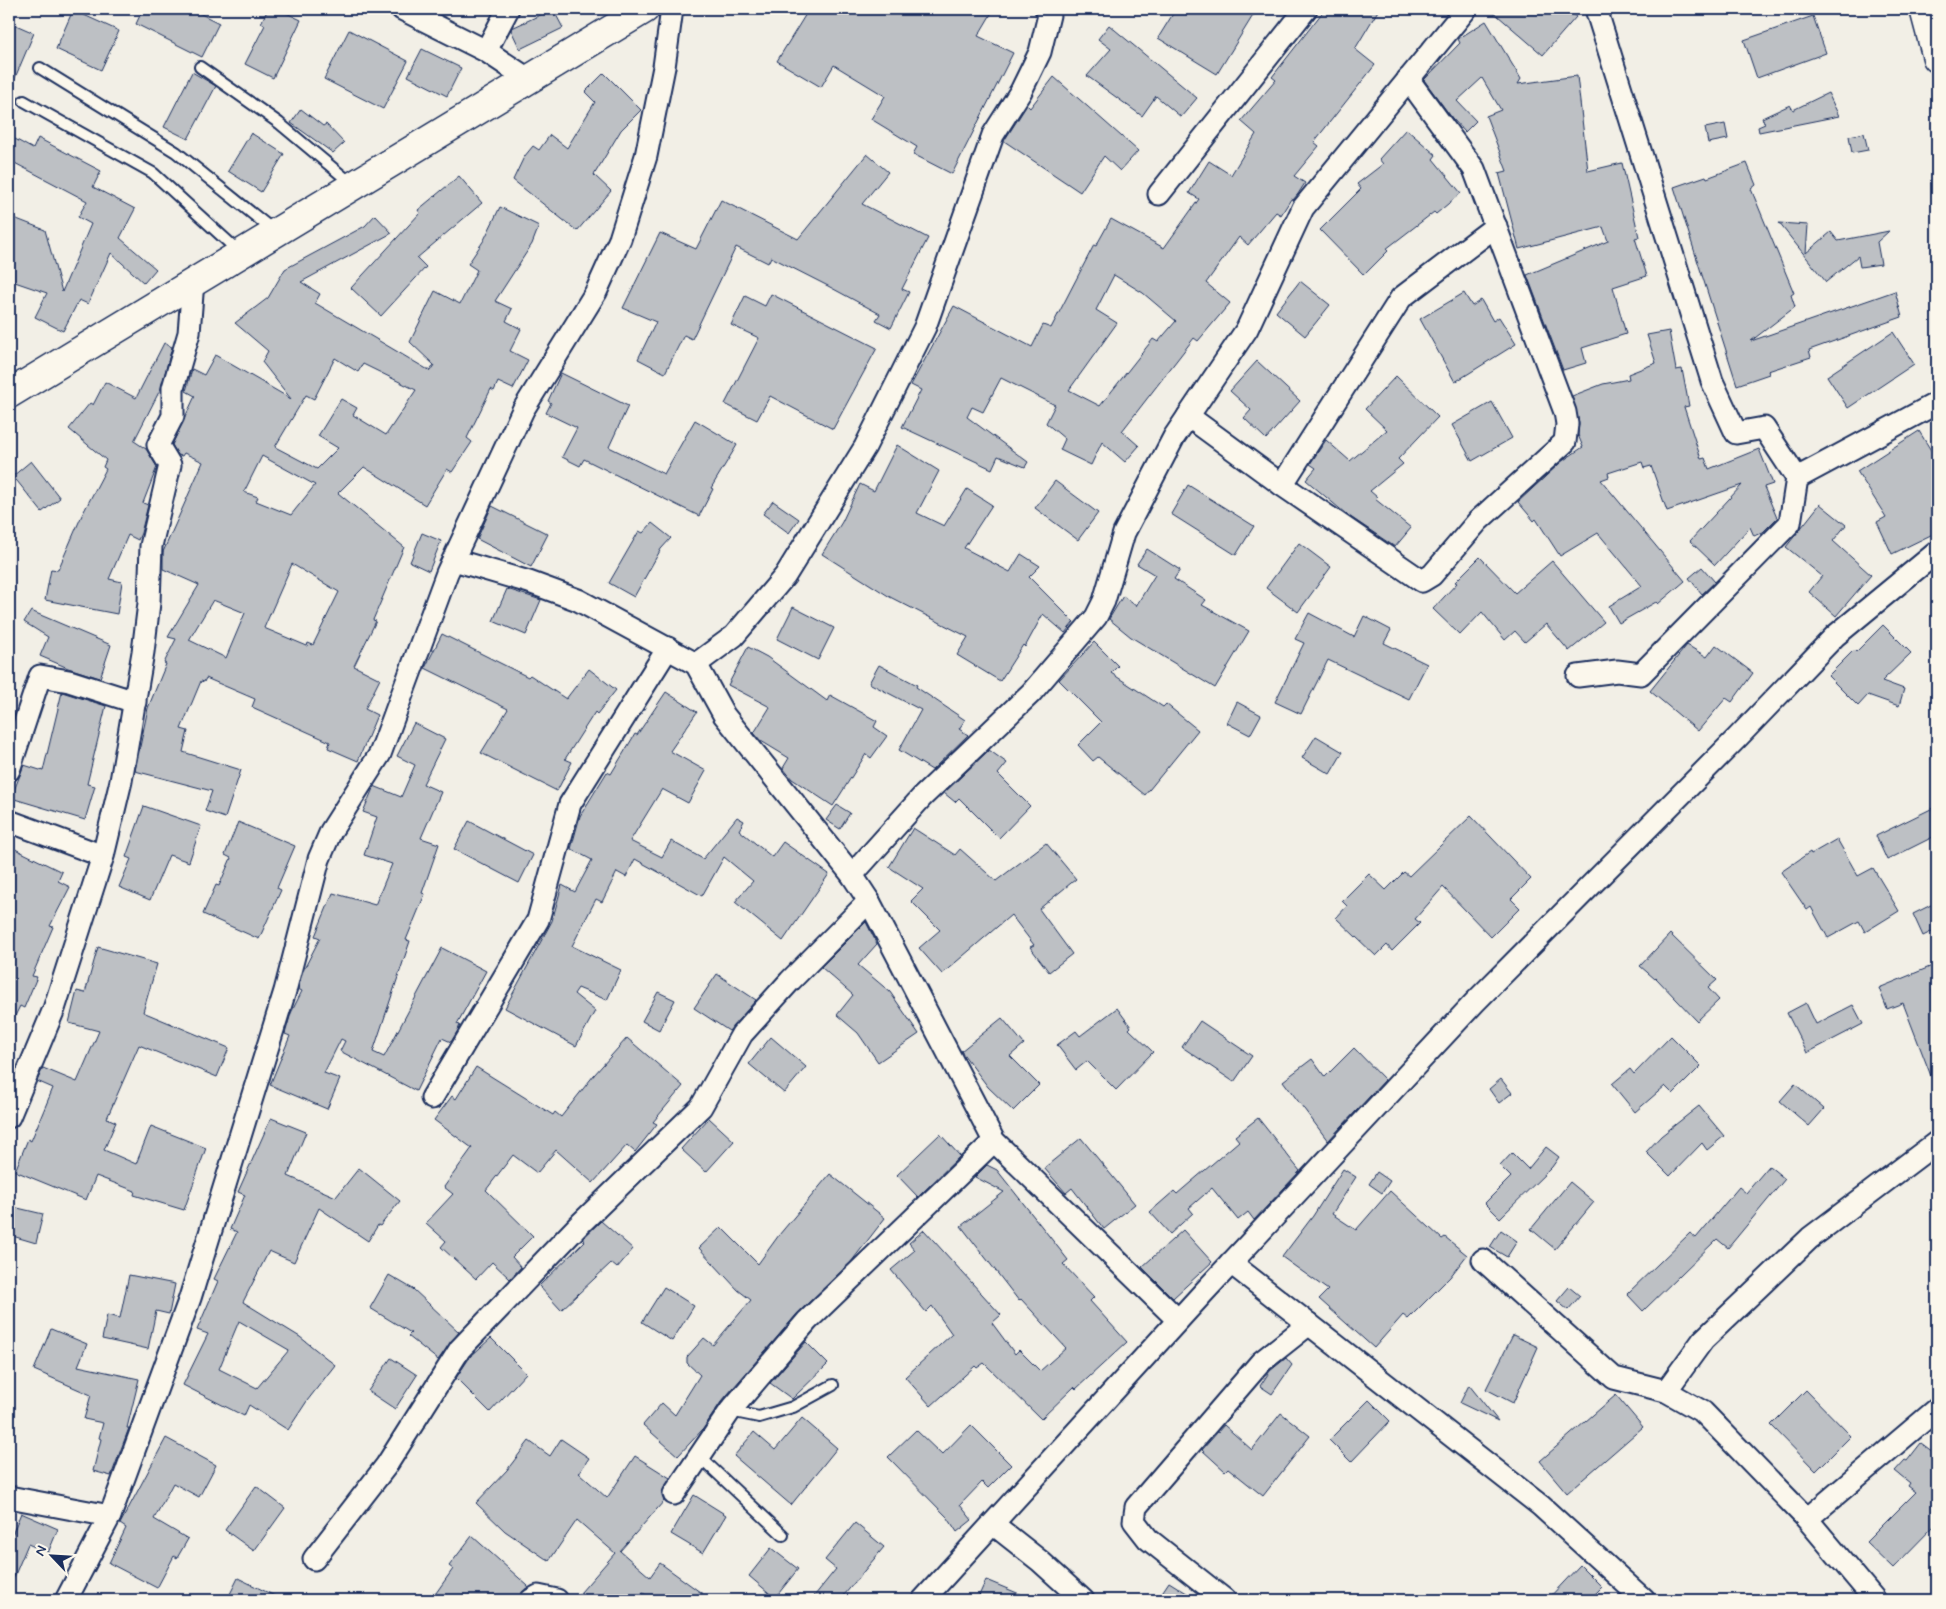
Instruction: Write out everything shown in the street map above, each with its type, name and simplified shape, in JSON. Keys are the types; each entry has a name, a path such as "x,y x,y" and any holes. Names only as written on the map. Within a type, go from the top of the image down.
{"main road":[{"path":"9,394 353,184 646,9"},
{"path":"1924,9 1937,58"}],"street":[{"path":"402,9 486,51 528,79"},
{"path":"486,51 508,9"},
{"path":"66,1600 110,1516 190,1298 285,991 319,859 331,831 380,754 447,573 523,410 596,292 620,239 646,156 664,67 672,9"},
{"path":"696,664 734,636 785,576 865,447 925,328 993,135 1022,92 1040,52 1049,15 1046,9"},
{"path":"1159,194 1306,9"},
{"path":"852,874 922,797 1030,693 1096,617 1104,601 1124,534 1174,437 1247,329 1304,208 1466,9"},
{"path":"1578,676 1616,671 1641,674 1790,523 1797,478 1764,428 1736,433 1712,381 1596,9"},
{"path":"1188,416 1282,485 1422,581 1432,575 1478,521 1565,442 1567,424 1565,412 1474,170 1408,79"},
{"path":"1282,485 1401,298 1496,226"},
{"path":"9,1117 54,1009 103,856 121,781 149,603 151,546 170,465 158,445 173,416 173,388 189,333 194,281"},
{"path":"1797,478 1937,403"},
{"path":"923,1600 1178,1320 1475,1002 1730,745 1835,636 1937,552"},
{"path":"454,560 529,582 578,600 696,664 724,715 852,874 869,901 994,1141 1178,1320"},
{"path":"432,1098 538,920 570,804 668,648"},
{"path":"9,770 40,676 68,681 134,702"},
{"path":"9,821 103,856"},
{"path":"314,1559 386,1466 460,1349 578,1226 701,1107 742,1034 790,981 869,901"},
{"path":"674,1494 730,1411 807,1321 994,1141"},
{"path":"1666,1391 1703,1340 1810,1238 1937,1142"},
{"path":"1483,1260 1614,1378 1666,1391 1703,1412 1807,1519 1875,1600"},
{"path":"1231,1263 1541,1506 1644,1600"},
{"path":"1226,1600 1148,1540 1134,1521 1136,1507 1261,1362 1309,1324"},
{"path":"1807,1519 1937,1408"},
{"path":"9,1497 110,1516"},
{"path":"993,1524 1040,1561 1083,1600"},
{"path":"531,1600 538,1596 557,1600"}],"lane":[{"path":"40,68 176,152 275,232"},
{"path":"200,68 279,123 353,184"},
{"path":"24,101 153,173 236,249"},
{"path":"730,1411 759,1416 793,1407 834,1384"},
{"path":"698,1456 783,1535"}],"building":[{"path":"143,9 191,9 219,23 202,57 136,24"},
{"path":"268,9 278,9 301,20 273,78 245,64 265,25 261,23"},
{"path":"553,9 563,28 520,49 511,30 512,28"},
{"path":"809,9 994,9 978,36 1013,53 952,174 913,154 917,147 871,119 885,96 834,65 821,87 777,61"},
{"path":"1176,9 1257,9 1217,74 1158,38"},
{"path":"1325,9 1379,9 1355,49 1375,65 1314,142 1319,146 1294,176 1305,183 1298,194 1293,200 1291,199 1281,215 1276,212 1248,245 1239,237 1206,283 1230,303 1198,341 1194,338 1122,431 1139,446 1125,462 1102,442 1091,465 1060,450 1065,439 1046,423 1055,405 1001,378 983,412 972,407 967,417 1028,462 1025,467 998,456 992,469 902,427 921,390 911,385 954,306 1032,347 1043,325 1051,328 1094,245 1096,246 1111,219 1164,248 1199,199 1189,193 1209,161 1231,175 1256,134 1241,121 1276,80 1272,77","holes":["1114,275 1143,293 1176,321 1158,342 1153,339 1100,406 1069,390 1117,323 1096,310"]},
{"path":"1490,9 1567,9 1576,17 1543,55"},
{"path":"73,10 119,31 101,70 56,49"},
{"path":"1813,16 1826,53 1757,78 1744,40"},
{"path":"1486,21 1521,79 1518,84 1577,76 1588,171 1622,163 1639,237 1635,238 1647,276 1613,287 1626,334 1582,348 1586,363 1563,370 1527,275 1608,241 1603,227 1519,249 1499,173 1507,171 1486,116 1501,110 1482,78 1457,101 1476,121 1465,132 1452,118 1424,80 1460,43 1458,39"},
{"path":"9,22 34,33 9,92"},
{"path":"1109,25 1197,98 1181,117 1156,96 1142,116 1087,76 1111,49 1098,39"},
{"path":"349,30 408,61 383,109 324,79"},
{"path":"422,49 461,68 447,96 408,76"},
{"path":"192,72 216,86 188,139 164,127"},
{"path":"604,73 641,110 621,130 594,175 611,191 577,231 513,180 524,157 533,146 539,150 550,135 567,148 595,102 585,92"},
{"path":"1054,77 1138,151 1120,171 1104,156 1080,192 1004,141 1027,105 1030,108"},
{"path":"1828,93 1839,116 1759,132 1758,127 1765,124 1762,118 1790,105 1793,110"},
{"path":"301,109 323,126 326,124 344,143 333,153 291,123"},
{"path":"1725,124 1728,139 1708,143 1705,128"},
{"path":"1406,129 1436,155 1433,159 1461,193 1436,214 1434,212 1386,249 1388,251 1364,275 1320,230 1361,189 1357,184 1383,164 1379,159"},
{"path":"251,133 284,154 261,192 228,171"},
{"path":"1864,133 1868,150 1852,153 1849,136"},
{"path":"38,138 101,171 93,187 135,209 120,238 156,269 144,283 111,253 88,304 79,300 63,331 35,317 47,293 9,280 9,216 45,230 62,292 91,224 78,217 87,201 9,160 9,151 15,139 33,149"},
{"path":"867,154 888,172 862,204 928,238 902,289 909,292 891,328 876,320 880,314 828,286 771,257 768,263 736,247 692,339 684,335 665,373 638,359 656,322 623,308 660,233 696,249 721,200 798,239"},
{"path":"1747,163 1756,185 1751,189 1794,293 1791,295 1795,307 1751,341 1895,291 1902,317 1809,350 1811,357 1768,371 1769,374 1737,385 1674,187 1706,176 1707,178"},
{"path":"459,176 482,203 417,258 426,267 381,316 351,288 420,213 418,210"},
{"path":"500,207 539,226 532,244 495,301 512,309 506,321 521,329 510,351 528,360 513,389 498,382 494,391 491,389 467,438 472,442 452,472 447,469 425,505 364,467 338,493 404,547 373,620 376,621 354,666 380,679 365,709 377,715 358,761 328,748 330,742 252,707 255,699 206,678 204,682 201,681 181,729 188,731 183,752 241,770 225,818 205,811 212,791 135,771 148,708 166,664 164,663 176,639 168,637 199,585 163,569 163,552 203,462 184,453 182,456 178,455 172,445 195,396 186,391 192,369 204,375 215,355 291,399 262,362 268,351 235,323 268,298 285,269 365,226 375,215 392,233 301,282 320,294 315,303 430,371 434,365 410,342 435,291 460,304 477,270 468,264 484,240","holes":["335,358 358,372 363,364 416,390 386,435 353,415 357,408 341,399 318,436 338,448 317,469 275,447 306,395 314,399","262,456 315,485 291,515 256,501 258,497 244,492","292,564 339,592 313,645 308,643 307,646 264,628","213,600 245,613 226,658 189,640"]},
{"path":"1779,223 1808,225 1806,253 1831,232 1838,241 1889,231 1877,242 1881,264 1860,267 1858,256 1826,282"},
{"path":"1300,281 1330,305 1305,336 1276,312"},
{"path":"1464,293 1472,306 1481,300 1493,321 1499,317 1516,344 1455,382 1420,319"},
{"path":"771,294 877,348 833,429 770,396 757,420 725,404 759,338 731,325 745,296 765,306"},
{"path":"1669,331 1676,370 1682,369 1689,406 1684,407 1701,459 1705,458 1709,469 1759,449 1773,484 1764,487 1777,518 1763,532 1754,536 1750,527 1715,565 1690,541 1742,485 1667,511 1651,466 1644,468 1642,462 1608,473 1609,477 1601,480 1685,581 1658,604 1656,602 1619,623 1609,606 1642,586 1598,533 1560,556 1536,519 1534,521 1518,502 1561,462 1583,447 1578,435 1579,422 1572,396 1603,384 1629,379 1628,374 1656,363 1647,335"},
{"path":"1893,332 1914,364 1848,408 1827,376"},
{"path":"164,343 172,347 161,388 134,441 146,449 157,467 143,503 148,505 138,540 128,535 109,579 122,582 117,614 45,600 51,569 58,570 82,515 106,469 103,467 106,460 69,429 90,403 93,405 105,382 136,398"},
{"path":"1257,361 1300,401 1266,439 1244,418 1251,410 1230,391"},
{"path":"561,373 628,406 609,447 664,474 695,420 737,445 711,488 713,489 699,516 584,459 580,466 562,457 577,428 546,413 551,403 548,401"},
{"path":"1396,376 1438,417 1398,459 1403,464 1370,491 1377,497 1375,499 1411,528 1395,547 1346,514 1306,480 1316,468 1310,464 1326,440 1350,461 1387,430 1365,409"},
{"path":"1492,402 1512,438 1472,461 1452,425"},
{"path":"1919,431 1937,460 1937,532 1892,554 1877,522 1886,517 1857,471"},
{"path":"897,445 939,471 917,513 944,526 967,489 992,505 964,548 1010,572 1021,554 1040,566 1029,577 1074,622 1065,633 1043,614 1025,647 1023,645 1000,681 957,655 968,637 890,597 822,554 842,522 860,484 874,491"},
{"path":"31,461 60,498 42,512 13,476"},
{"path":"1055,481 1098,513 1078,540 1035,508"},
{"path":"1188,485 1254,526 1236,555 1171,514"},
{"path":"773,501 799,519 789,533 763,514"},
{"path":"1820,504 1846,525 1833,541 1871,575 1836,616 1809,592 1822,576 1786,547"},
{"path":"492,506 548,534 531,567 477,539"},
{"path":"652,523 671,538 661,549 634,597 609,583 639,531 643,533"},
{"path":"422,533 441,541 429,571 410,562"},
{"path":"1299,543 1331,567 1298,612 1266,588"},
{"path":"1147,549 1180,570 1174,579 1206,600 1202,605 1249,631 1215,688 1131,637 1109,619 1123,596 1136,606 1155,575 1137,564"},
{"path":"1480,557 1515,593 1552,561 1604,622 1569,651 1546,624 1525,642 1515,631 1505,640 1482,612 1460,635 1433,609 1457,583 1455,582"},
{"path":"1702,567 1715,582 1702,594 1689,578"},
{"path":"507,589 541,600 526,635 493,621"},
{"path":"793,607 834,628 818,660 777,639"},
{"path":"31,611 111,645 100,678 68,668 40,656 48,637 24,622"},
{"path":"1309,613 1354,637 1364,616 1391,630 1384,643 1427,664 1409,699 1328,660 1301,714 1275,702 1304,643 1295,639"},
{"path":"1883,625 1911,653 1882,681 1904,689 1899,706 1868,695 1858,706 1828,676"},
{"path":"442,634 528,677 530,675 566,699 589,669 616,690 597,714 595,712 565,759 572,762 557,791 481,753 508,709 425,668"},
{"path":"1094,642 1118,666 1111,673 1163,707 1166,704 1198,730 1145,795 1098,757 1093,761 1078,745 1101,722 1059,680"},
{"path":"1687,645 1707,657 1716,645 1753,673 1732,702 1726,698 1698,731 1650,691"},
{"path":"748,647 767,657 827,701 830,695 877,721 874,727 887,736 871,758 866,754 833,806 792,779 783,768 789,758 761,741 754,733 770,707 728,685"},
{"path":"879,665 917,685 916,687 965,720 959,729 968,735 932,770 899,750 921,710 869,683"},
{"path":"62,692 106,706 87,784 95,786 85,820 11,798 24,765 43,771"},
{"path":"666,692 697,712 670,751 706,771 688,803 662,789 630,841 662,857 671,841 703,859 737,817 744,821 739,830 772,857 783,842 829,874 783,941 735,902 753,881 724,857 702,896 635,859 626,877 617,872 602,902 596,899 572,946 621,970 607,1000 578,988 574,994 595,1011 576,1046 505,1008 552,921 562,885 575,892 592,860 571,849 580,816 607,772 611,774 635,734 637,735"},
{"path":"1237,702 1261,715 1250,735 1227,723"},
{"path":"414,723 445,739 423,784 441,792 421,838 439,844 422,893 425,894 406,940 410,941 373,1052 384,1057 442,948 486,971 457,1024 460,1025 451,1042 442,1038 416,1091 340,1051 345,1041 341,1039 324,1073 340,1079 327,1109 270,1085 290,1036 285,1034 291,1013 302,991 298,989 302,973 320,938 315,936 333,893 375,905 392,864 364,855 377,817 363,812 374,786 401,797 415,765 397,756"},
{"path":"1316,736 1343,752 1330,774 1302,758"},
{"path":"989,750 1007,763 998,774 1030,806 999,838 959,798 955,802 944,793"},
{"path":"837,805 850,813 840,829 826,820"},
{"path":"144,806 201,826 189,862 169,855 150,900 119,887 131,859 126,857"},
{"path":"1937,806 1937,835 1887,860 1876,836"},
{"path":"1471,816 1531,879 1511,899 1520,908 1491,937 1443,887 1415,919 1420,923 1392,951 1387,945 1376,956 1336,918 1347,906 1342,901 1369,874 1386,890 1404,872 1409,876"},
{"path":"469,821 533,855 519,883 454,849"},
{"path":"238,822 295,846 277,888 281,890 259,939 203,914 216,885 219,886 231,858 225,855"},
{"path":"913,828 955,855 960,849 996,881 1046,843 1076,879 1039,909 1072,954 1049,972 1030,947 1034,945 1011,915 942,974 919,948 940,930 911,901 923,889 889,867"},
{"path":"1837,839 1858,876 1873,868 1899,911 1865,932 1859,921 1828,938 1811,907 1807,910 1781,872 1810,852 1811,854"},
{"path":"9,846 62,872 58,881 70,887 50,926 53,927 32,976 37,977 24,1008 20,1006 9,1028"},
{"path":"1937,902 1937,929 1923,936 1913,914"},
{"path":"866,922 877,944 858,965 890,992 919,1034 878,1062 858,1033 837,1015 853,995 821,967"},
{"path":"1670,934 1717,980 1708,988 1719,1000 1697,1021 1656,978 1640,966"},
{"path":"98,947 157,964 143,1012 229,1048 217,1077 139,1045 107,1118 116,1122 104,1150 136,1164 151,1126 206,1148 184,1210 134,1195 135,1191 96,1176 86,1200 15,1171 28,1139 31,1141 53,1088 37,1081 43,1068 77,1082 99,1031 69,1023 77,991 85,993"},
{"path":"1937,964 1937,988 1932,990 1937,1003 1936,1089 1903,1003 1887,1009 1879,988"},
{"path":"717,974 756,1000 729,1031 694,1008"},
{"path":"658,992 675,1000 659,1030 642,1021"},
{"path":"1806,1003 1816,1024 1853,1005 1863,1024 1807,1053 1787,1013"},
{"path":"1117,1008 1131,1027 1129,1029 1153,1052 1116,1090 1087,1061 1076,1070 1057,1045 1076,1031 1080,1036"},
{"path":"1002,1018 1024,1044 1010,1056 1039,1085 1013,1111 988,1087 961,1051"},
{"path":"1200,1021 1252,1056 1234,1082 1182,1047"},
{"path":"1671,1036 1701,1066 1673,1094 1665,1086 1635,1112 1612,1084 1630,1069 1634,1074"},
{"path":"771,1037 806,1067 784,1093 749,1064"},
{"path":"627,1038 683,1086 653,1122 657,1124 635,1152 627,1145 593,1183 556,1150 537,1173 513,1155 486,1190 533,1236 512,1257 521,1267 510,1279 492,1262 476,1279 441,1247 446,1241 426,1223 453,1194 444,1187 472,1148 434,1120 452,1096 456,1099 476,1067 553,1115 555,1112 561,1117 594,1075"},
{"path":"1354,1048 1385,1080 1328,1141 1283,1081 1312,1059 1325,1077"},
{"path":"1501,1079 1512,1093 1499,1103 1489,1089"},
{"path":"1795,1084 1824,1109 1809,1126 1780,1101"},
{"path":"1699,1106 1724,1136 1707,1150 1702,1143 1670,1176 1646,1152 1661,1136"},
{"path":"271,1118 306,1132 288,1176 336,1197 359,1168 400,1201 380,1226 378,1225 368,1241 319,1208 294,1262 269,1251 243,1302 300,1337 335,1365 307,1401 288,1430 249,1405 244,1416 183,1385 208,1334 197,1330 218,1281 214,1279 237,1232 230,1229 245,1195 238,1192","holes":["239,1321 289,1350 257,1388 219,1369"]},
{"path":"709,1118 734,1141 706,1172 681,1149"},
{"path":"1258,1118 1300,1171 1254,1220 1248,1212 1238,1220 1212,1188 1189,1208 1193,1213 1170,1234 1150,1212 1174,1191 1177,1194 1239,1141 1235,1136"},
{"path":"940,1134 960,1156 918,1197 897,1175"},
{"path":"1081,1138 1135,1204 1104,1229 1072,1188 1066,1193 1044,1168"},
{"path":"1546,1147 1559,1157 1552,1167 1500,1218 1485,1203 1511,1177 1500,1166 1512,1153 1528,1169"},
{"path":"987,1165 997,1170 1068,1260 1063,1264 1094,1297 1090,1301 1127,1342 1076,1389 1074,1387 1041,1419 984,1363 977,1368 975,1366 931,1406 905,1377 952,1334 932,1306 926,1312 891,1270 915,1250 909,1243 924,1230 1001,1315 992,1323 1015,1354 1019,1350 1040,1371 1066,1348 1021,1299 1019,1301 961,1226 1004,1192 975,1177"},
{"path":"1769,1166 1785,1179 1728,1248 1717,1239 1643,1311 1627,1294 1690,1233 1696,1238 1739,1187 1746,1193"},
{"path":"1343,1169 1356,1177 1332,1214 1356,1230 1390,1191 1442,1239 1445,1237 1467,1255 1450,1277 1408,1319 1403,1315 1374,1348 1319,1299 1328,1290 1282,1257 1313,1216"},
{"path":"1377,1172 1390,1181 1382,1193 1369,1184"},
{"path":"830,1174 885,1218 851,1262 798,1313 721,1402 703,1429 678,1456 643,1425 662,1403 675,1415 700,1375 687,1363 687,1357 704,1338 713,1345 751,1300 738,1290 699,1248 721,1227 758,1264 779,1235"},
{"path":"1570,1182 1594,1202 1555,1249 1531,1229"},
{"path":"9,1206 43,1214 36,1243 9,1235"},
{"path":"601,1221 633,1249 617,1268 611,1263 561,1310 539,1286 585,1241 582,1239"},
{"path":"1183,1230 1212,1262 1173,1298 1142,1267"},
{"path":"1501,1230 1517,1241 1507,1257 1490,1247"},
{"path":"129,1275 175,1284 169,1314 156,1311 148,1349 102,1339 107,1315 120,1318"},
{"path":"389,1275 413,1289 459,1332 438,1360 408,1336 411,1333 370,1308"},
{"path":"664,1287 694,1306 672,1341 642,1322"},
{"path":"1569,1287 1580,1296 1568,1310 1557,1301"},
{"path":"51,1329 87,1344 78,1366 139,1379 127,1428 129,1428 111,1476 93,1471 103,1423 84,1419 91,1395 34,1370"},
{"path":"1513,1335 1538,1347 1513,1403 1486,1389"},
{"path":"491,1338 526,1373 490,1412 456,1378 470,1357"},
{"path":"806,1342 828,1364 792,1399 770,1383"},
{"path":"391,1358 417,1375 395,1409 368,1391"},
{"path":"1286,1358 1292,1365 1272,1394 1260,1386 1270,1371"},
{"path":"1469,1385 1498,1421 1460,1403"},
{"path":"1806,1390 1851,1436 1816,1471 1771,1425"},
{"path":"1616,1395 1643,1427 1567,1493 1540,1461"},
{"path":"1369,1400 1390,1421 1351,1462 1329,1440"},
{"path":"1281,1413 1310,1436 1263,1496 1228,1468 1225,1471 1202,1450 1224,1425 1252,1450"},
{"path":"802,1418 837,1448 791,1505 734,1456 754,1432 775,1450"},
{"path":"971,1425 1011,1465 988,1488 982,1482 960,1505 972,1520 957,1532 948,1518 888,1457 916,1430 942,1455"},
{"path":"166,1438 216,1465 199,1497 173,1483 154,1519 188,1539 177,1558 174,1556 157,1588 109,1563 126,1528 120,1524"},
{"path":"561,1439 589,1458 579,1473 607,1498 635,1456 670,1478 662,1493 664,1501 620,1551 650,1577 660,1563 711,1600 654,1600 643,1593 637,1600 574,1600 615,1553 577,1520 549,1561 505,1531 476,1503 507,1470 529,1441 550,1456"},
{"path":"1921,1443 1937,1455 1937,1523 1893,1568 1866,1542 1916,1492 1908,1486 1910,1483 1895,1471 1905,1460 1907,1461"},
{"path":"256,1486 285,1508 254,1551 225,1530"},
{"path":"694,1495 726,1515 703,1553 671,1534"},
{"path":"21,1513 58,1529 48,1553 28,1544 9,1589 9,1542"},
{"path":"855,1523 884,1547 840,1600 811,1600 836,1569 825,1560"},
{"path":"472,1536 528,1586 516,1600 431,1600 453,1569 449,1566"},
{"path":"771,1548 798,1569 775,1598 749,1576"},
{"path":"1580,1565 1602,1587 1589,1600 1547,1600"},
{"path":"238,1578 283,1600 227,1600"},
{"path":"986,1580 1034,1600 977,1600"},
{"path":"1169,1582 1198,1600 1157,1600"}]}
